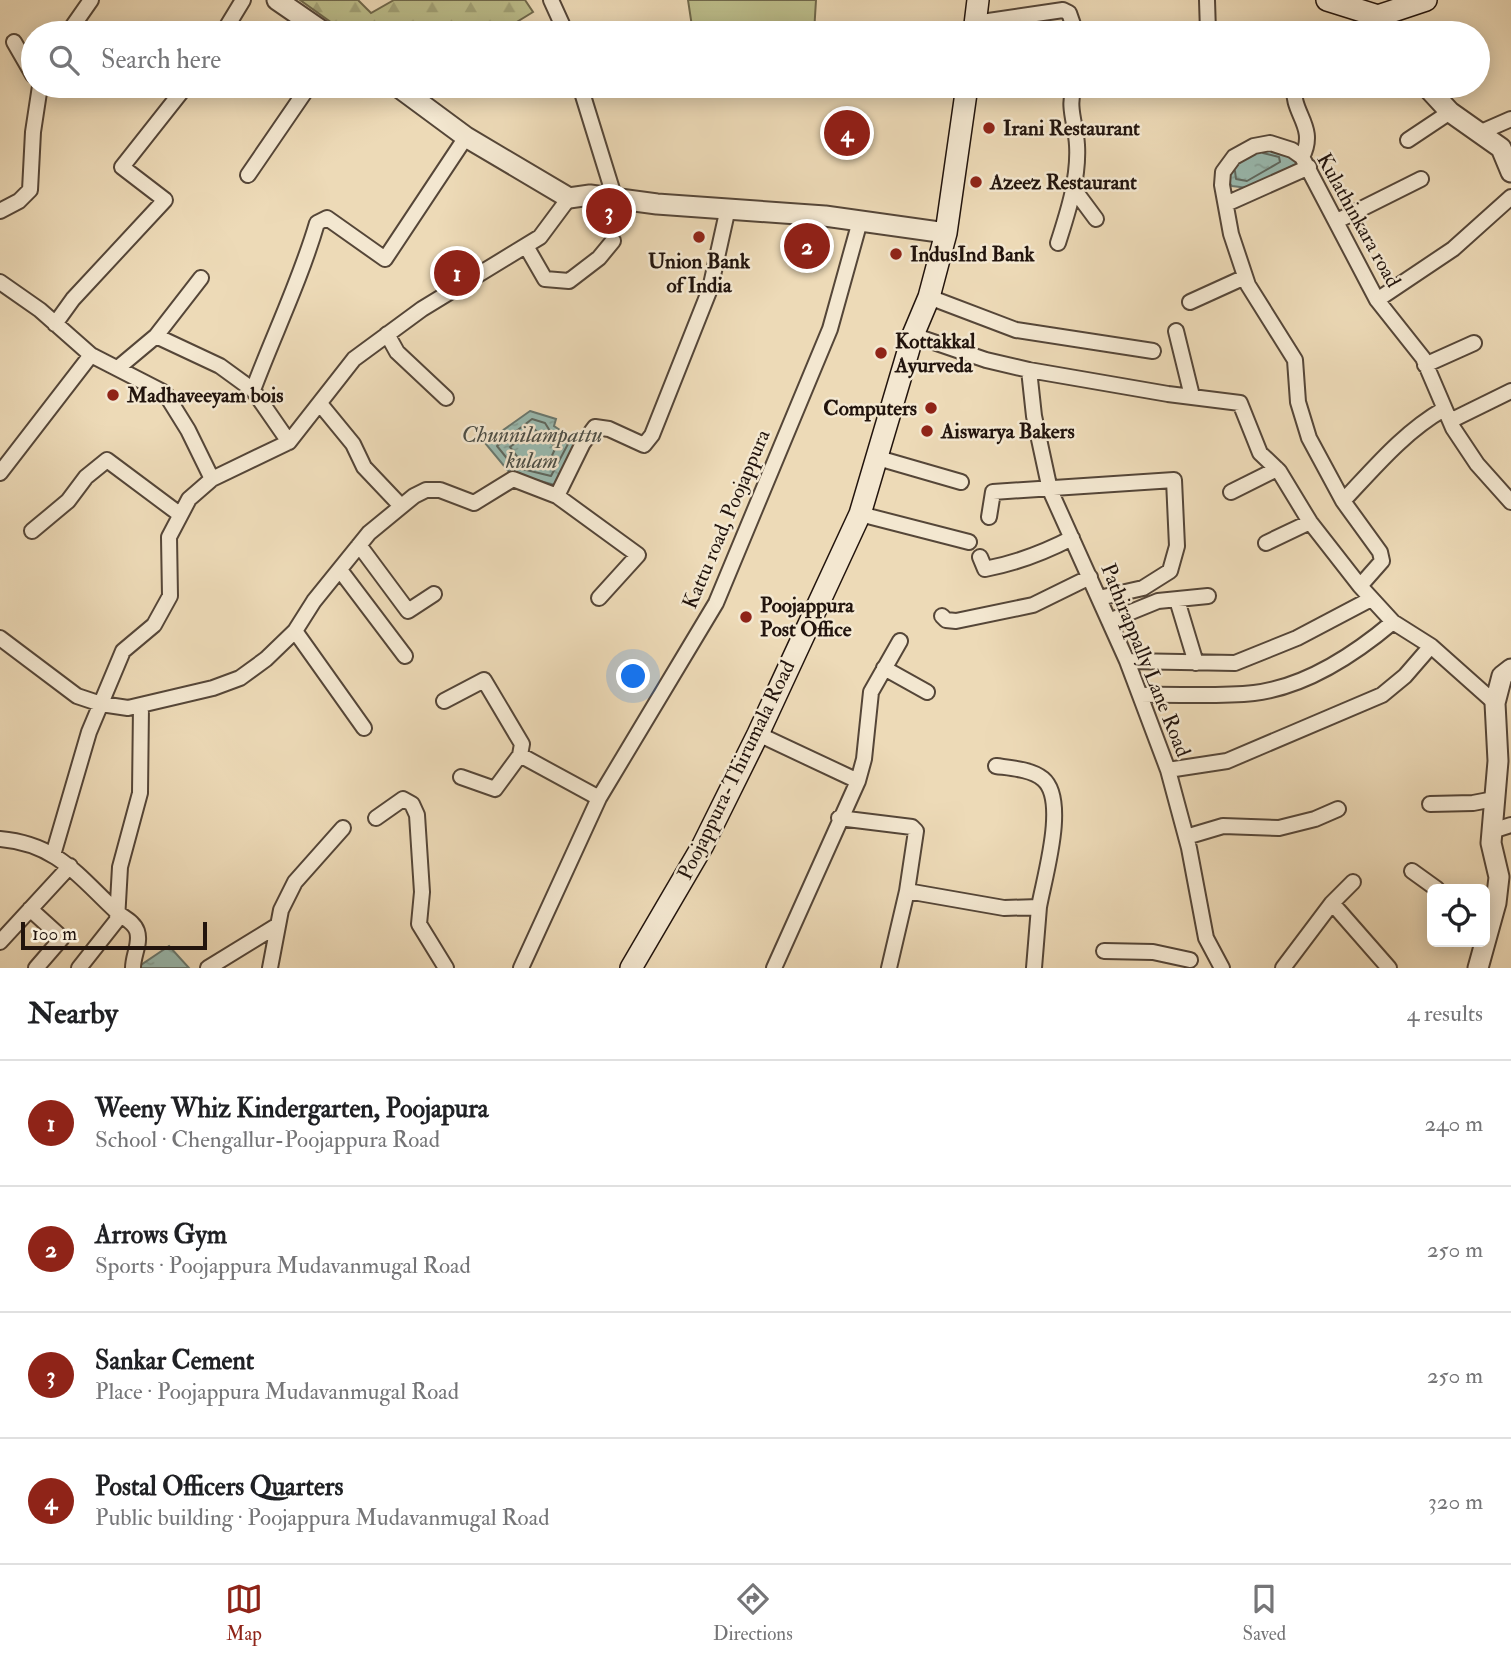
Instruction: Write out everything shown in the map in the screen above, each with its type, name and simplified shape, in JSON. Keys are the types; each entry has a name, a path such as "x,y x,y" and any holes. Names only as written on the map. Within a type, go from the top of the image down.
{"main road":[{"path":"975,21 978,0"},
{"path":"1326,0 1370,21"},
{"path":"1395,21 1426,0"},
{"name":"Poojappura-Thirumala Road","path":"631,968 703,845 758,734 860,514 913,335 929,297 946,233 965,98"}],"street":[{"path":"76,21 91,0"},
{"path":"230,21 243,0"},
{"path":"277,0 308,21"},
{"path":"551,0 561,21"},
{"path":"1207,0 1208,21"},
{"path":"1009,21 1063,10 1069,13 1072,21"},
{"path":"14,42 21,54"},
{"path":"0,211 19,201 30,190 33,132 38,98"},
{"path":"55,324 73,299 165,200 122,167 177,98"},
{"path":"248,175 301,98"},
{"path":"413,98 466,137 569,198 590,195 860,221 946,233"},
{"path":"584,98 615,199"},
{"path":"1058,243 1073,188 1077,145 1070,114 1072,98"},
{"path":"1226,204 1306,162 1309,138 1295,98"},
{"path":"1437,98 1450,112 1501,148 1511,172"},
{"path":"1408,140 1450,112"},
{"path":"1479,133 1511,119"},
{"path":"253,390 275,330 300,279 317,223 327,218 337,223 385,259 466,137"},
{"name":"Kulathinkara road","path":"1360,586 1382,561 1380,552 1343,501 1303,424 1295,380 1295,360 1245,277 1226,204 1223,172 1234,157 1254,146 1270,143 1292,150 1306,162 1377,300 1403,329 1425,365 1447,415 1477,464 1511,502"},
{"path":"1337,221 1421,179"},
{"path":"1073,188 1096,219"},
{"path":"1377,300 1453,250 1511,197"},
{"path":"53,855 89,732 123,651 154,625 170,596 169,537 178,513 212,479 289,442 321,405 337,378 354,359 387,334 540,237 569,198"},
{"path":"557,496 583,443 595,427 609,429 644,445 652,435 710,289 728,208"},
{"name":"Kattu road, Poojappura","path":"521,968 599,798 716,603 830,329 860,221"},
{"path":"526,246 545,279 569,281 599,258 613,242"},
{"path":"1189,302 1245,277"},
{"path":"119,367 156,336 201,278"},
{"path":"0,282 91,355 119,367 165,393 188,430 212,479"},
{"path":"929,297 1016,330 1153,351"},
{"path":"1176,331 1192,396"},
{"path":"387,334 397,352 446,398"},
{"path":"913,335 986,360 1029,370 1240,403 1260,453 1277,469 1310,522 1371,599 1393,622 1431,646 1495,703"},
{"path":"156,336 220,366 253,390 289,442"},
{"path":"1425,365 1474,344"},
{"path":"0,473 91,355"},
{"name":"Pathirappally Lane Road","path":"1029,370 1034,416 1050,490 1127,661 1168,770 1186,837 1206,938 1222,968"},
{"path":"1343,501 1390,450 1423,422 1511,391"},
{"path":"321,405 353,444 364,467 401,506"},
{"path":"878,458 961,482"},
{"path":"32,531 68,501 86,477 107,460 178,513"},
{"path":"1231,492 1277,469"},
{"path":"0,638 77,696 101,704 128,708 141,706 240,678 295,631 369,533 401,506 426,490 450,491 474,503 513,479 557,496 638,555 599,598"},
{"path":"989,517 993,492 1174,480 1177,546 1170,571 1143,588 1099,597"},
{"path":"860,514 969,542"},
{"path":"1266,543 1310,522"},
{"path":"980,557 985,569 1011,565 1072,538"},
{"path":"359,545 408,611 434,594"},
{"path":"340,570 405,656"},
{"path":"942,616 946,620 956,621 1019,609 1090,577"},
{"path":"1109,621 1158,601 1208,596"},
{"path":"1127,661 1235,663 1297,638 1371,599"},
{"path":"1177,600 1196,663"},
{"path":"1140,695 1254,693 1289,685 1334,664 1393,622"},
{"path":"295,631 364,728"},
{"path":"774,968 839,818 858,781 864,759 871,692 900,641"},
{"path":"1168,770 1227,761 1382,695 1405,676 1431,646"},
{"path":"884,668 928,692"},
{"path":"1490,914 1499,877 1491,843 1498,761 1495,703 1497,686 1502,676 1511,669"},
{"path":"444,701 484,680 522,744 520,755 495,789 461,777"},
{"path":"79,968 117,920 120,867 140,793 141,706"},
{"path":"758,734 858,781"},
{"path":"520,755 599,798"},
{"path":"996,766 1034,773 1044,779 1054,798 1055,818 1039,907 1034,968"},
{"path":"376,818 403,799 412,803 417,815 422,892 419,924 446,968"},
{"path":"1430,804 1473,803 1494,799"},
{"path":"1186,837 1223,826 1279,828 1315,819 1338,809"},
{"path":"839,818 912,827 916,831 907,891 889,968"},
{"path":"1492,831 1511,825"},
{"path":"270,968 281,910 295,882 343,828"},
{"path":"0,839 53,855 70,866 117,913 135,926 138,934 134,968"},
{"path":"0,942 70,866"},
{"path":"1412,871 1430,884"},
{"path":"1283,968 1332,903 1353,883"},
{"path":"907,891 1004,908 1039,907"},
{"path":"1332,903 1389,968"},
{"path":"30,909 62,938 36,968"},
{"path":"208,968 278,925"},
{"path":"1104,951 1153,952 1187,964 1206,938"},
{"path":"1478,968 1483,947"}],"green space":[{"path":"300,0 358,0 371,13 394,0 525,0 533,12 518,21 329,21"},
{"path":"688,0 816,0 815,21 691,21"}],"water":[{"path":"1259,145 1294,152 1296,164 1248,188 1232,186 1228,181 1228,165"},
{"name":"Chunnilampattu kulam","path":"530,411 556,419 554,426 578,442 555,485 510,473 485,443"},
{"path":"169,946 189,968 138,967"}],"place":[{"name":"Irani Restaurant","path":"989,128"},
{"name":"Postal Officers Quarters","path":"847,133"},
{"name":"Azeez Restaurant","path":"976,182"},
{"name":"Sankar Cement","path":"609,211"},
{"name":"Union Bank of India","path":"699,237"},
{"name":"Arrows Gym","path":"807,246"},
{"name":"IndusInd Bank","path":"896,254"},
{"name":"Weeny Whiz Kindergarten, Poojapura","path":"457,273"},
{"name":"Kottakkal Ayurveda","path":"881,353"},
{"name":"Madhaveeyam bois","path":"113,395"},
{"name":"Computers","path":"931,408"},
{"name":"Aiswarya Bakers","path":"927,431"},
{"name":"Poojappura Post Office","path":"746,617"}]}
